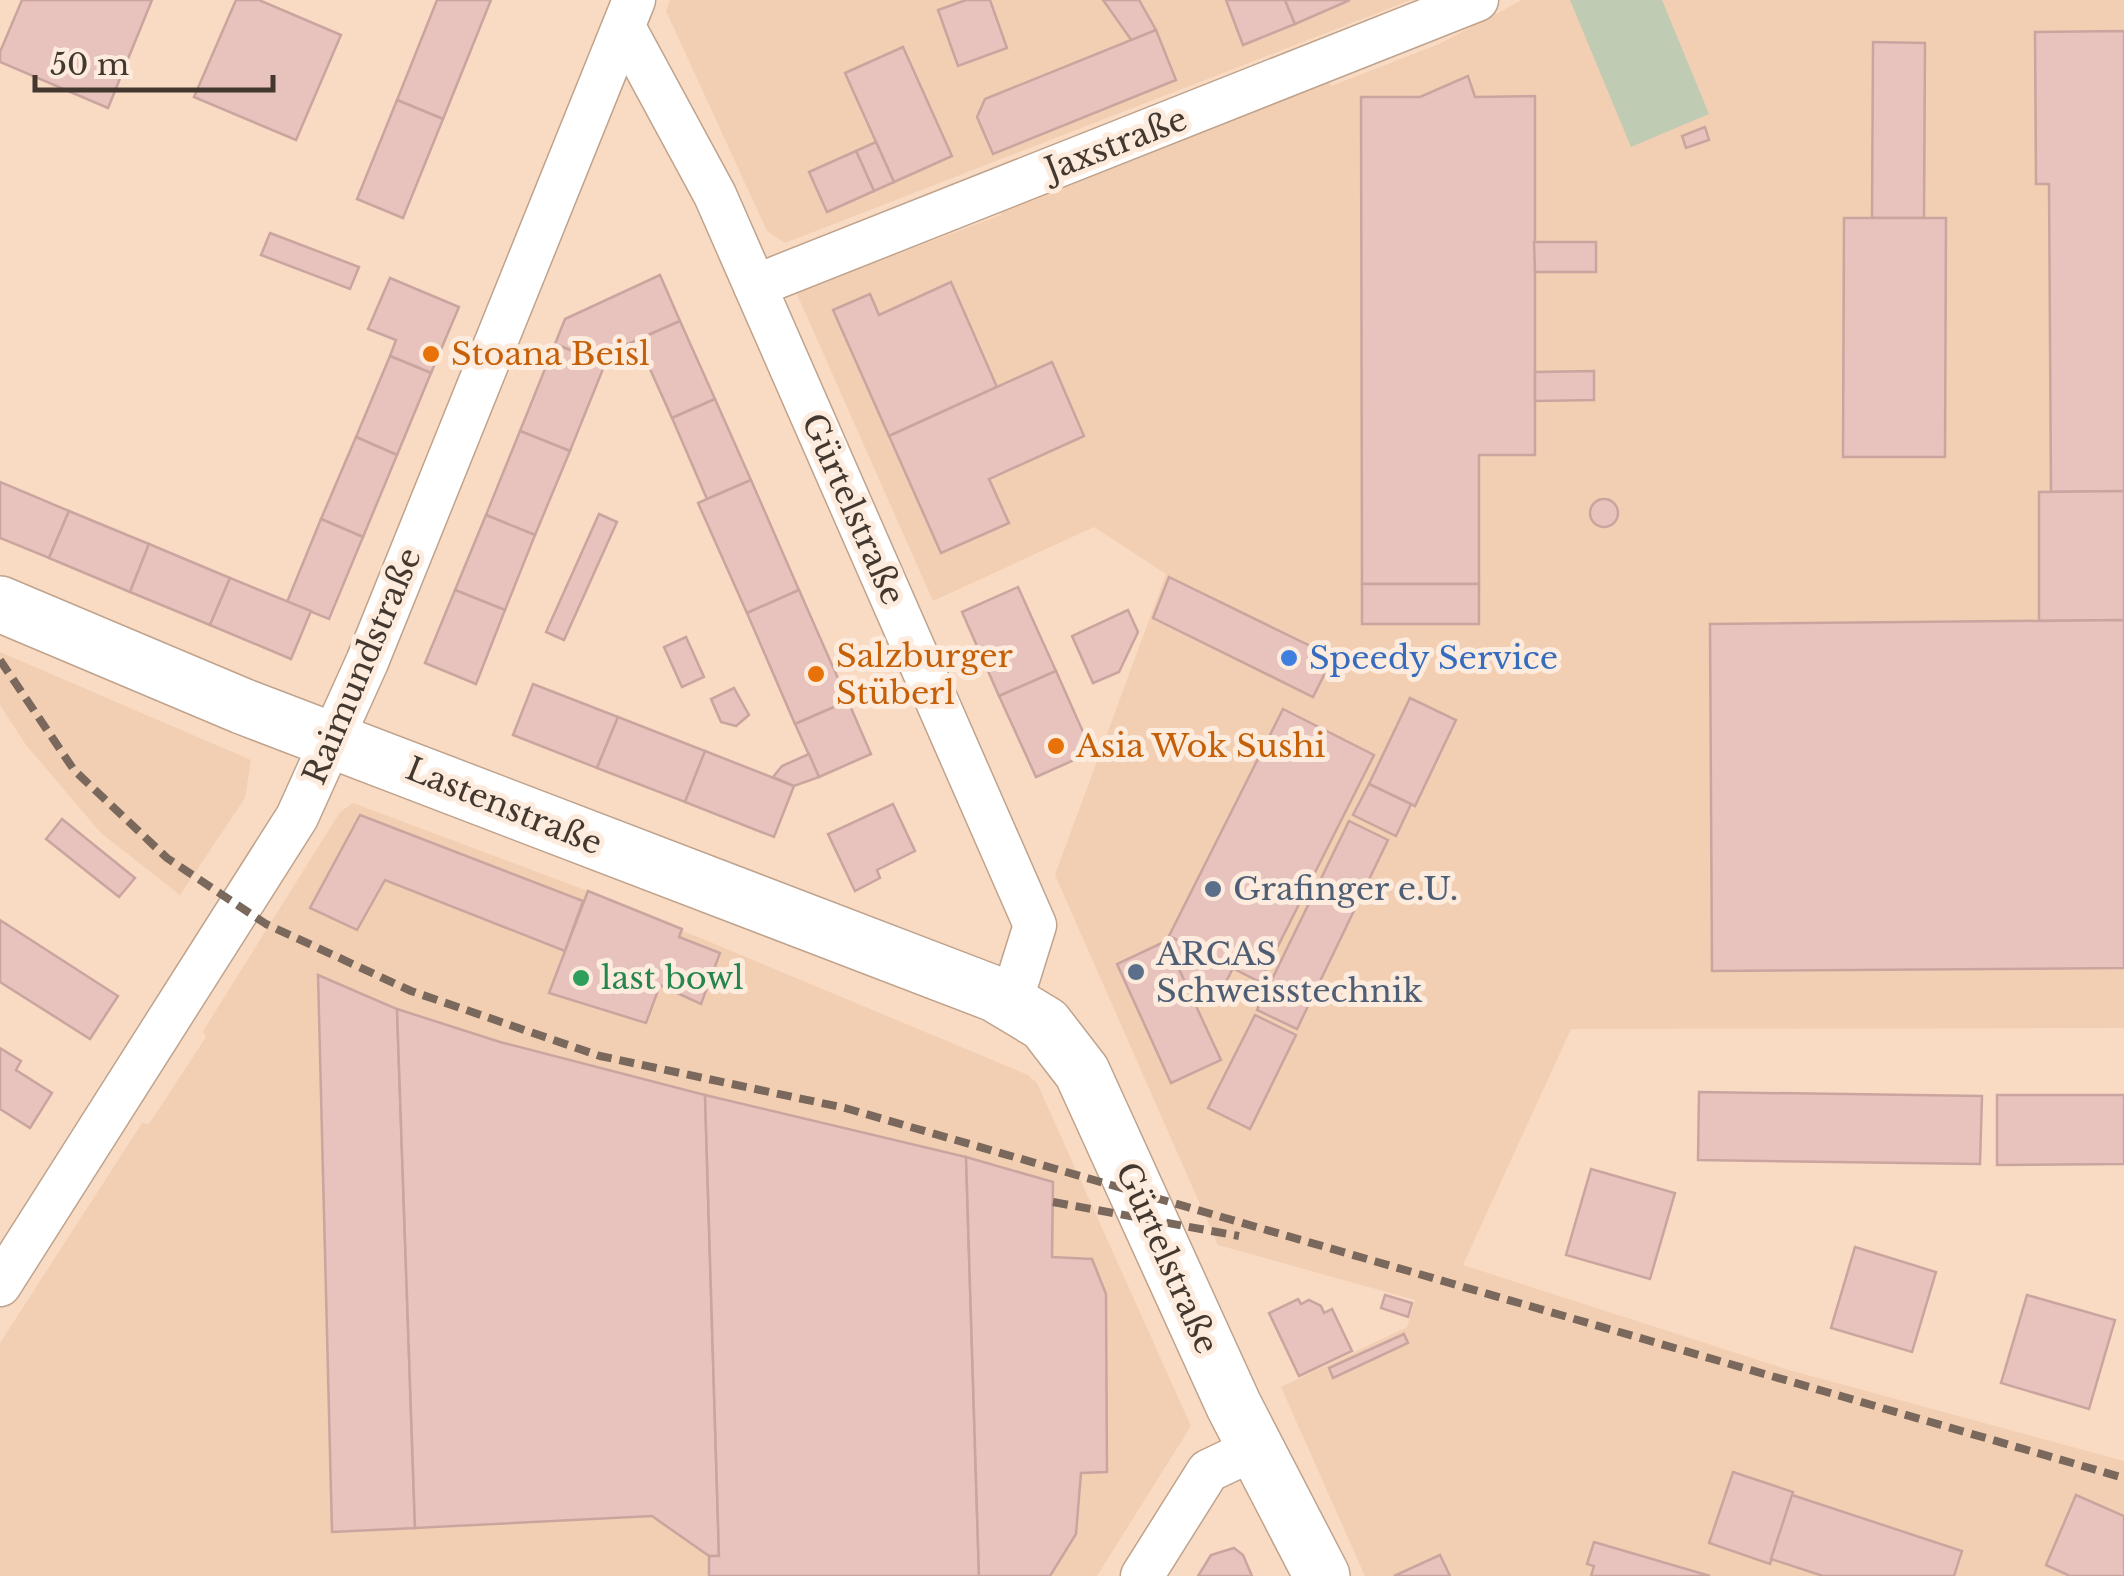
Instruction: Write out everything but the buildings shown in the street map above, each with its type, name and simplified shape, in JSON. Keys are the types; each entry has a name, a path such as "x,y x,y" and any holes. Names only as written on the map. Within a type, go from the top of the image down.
{"main road":[{"name":"Lastenstraße","path":"0,604 174,679 1011,1002"},
{"name":"Gürtelstraße","path":"1011,1002 1045,1024 1082,1072 1256,1448 1322,1576"}],"street":[{"name":"Jaxstraße","path":"755,286 1477,0"},
{"name":"Gürtelstraße","path":"629,14 755,286 1035,925 1011,1002"},
{"name":"Raimundstraße","path":"0,1285 297,817 333,740 629,14"},
{"path":"1142,1576 1208,1471 1256,1448"}],"shaded area":[{"path":"670,0 1411,0 785,243 767,231 666,11"},
{"path":"1522,0 2124,0 2124,1028 1571,1029 1463,1265 1789,1370 2124,1461 2124,1576 1365,1576 1281,1387 1407,1327 1415,1300 1218,1245 1055,875 1166,574 1094,527 933,601 796,292 1001,215 999,208 1327,76 1331,86 1439,44"},
{"path":"0,652 251,760 245,798 180,895 101,833 26,745 0,705"},
{"path":"353,803 588,891 1028,1075 1037,1083 1191,1426 1097,1576 0,1576 0,1343 142,1123 149,1124 206,1037 203,1031 340,812"}],"green space":[{"path":"1570,0 1662,0 1709,114 1631,147"}],"railway":[{"path":"0,660 74,770 167,858 266,924 411,991 600,1056 845,1108 2124,1478"},
{"path":"1053,1202 1239,1236"}],"place":[{"name":"Stoana Beisl","path":"431,354"},
{"name":"Speedy Service","path":"1289,658"},
{"name":"Salzburger Stüberl","path":"816,674"},
{"name":"Asia Wok Sushi","path":"1056,746"},
{"name":"Grafinger e.U.","path":"1213,889"},
{"name":"ARCAS Schweisstechnik","path":"1136,972"},
{"name":"last bowl","path":"581,978"}]}
